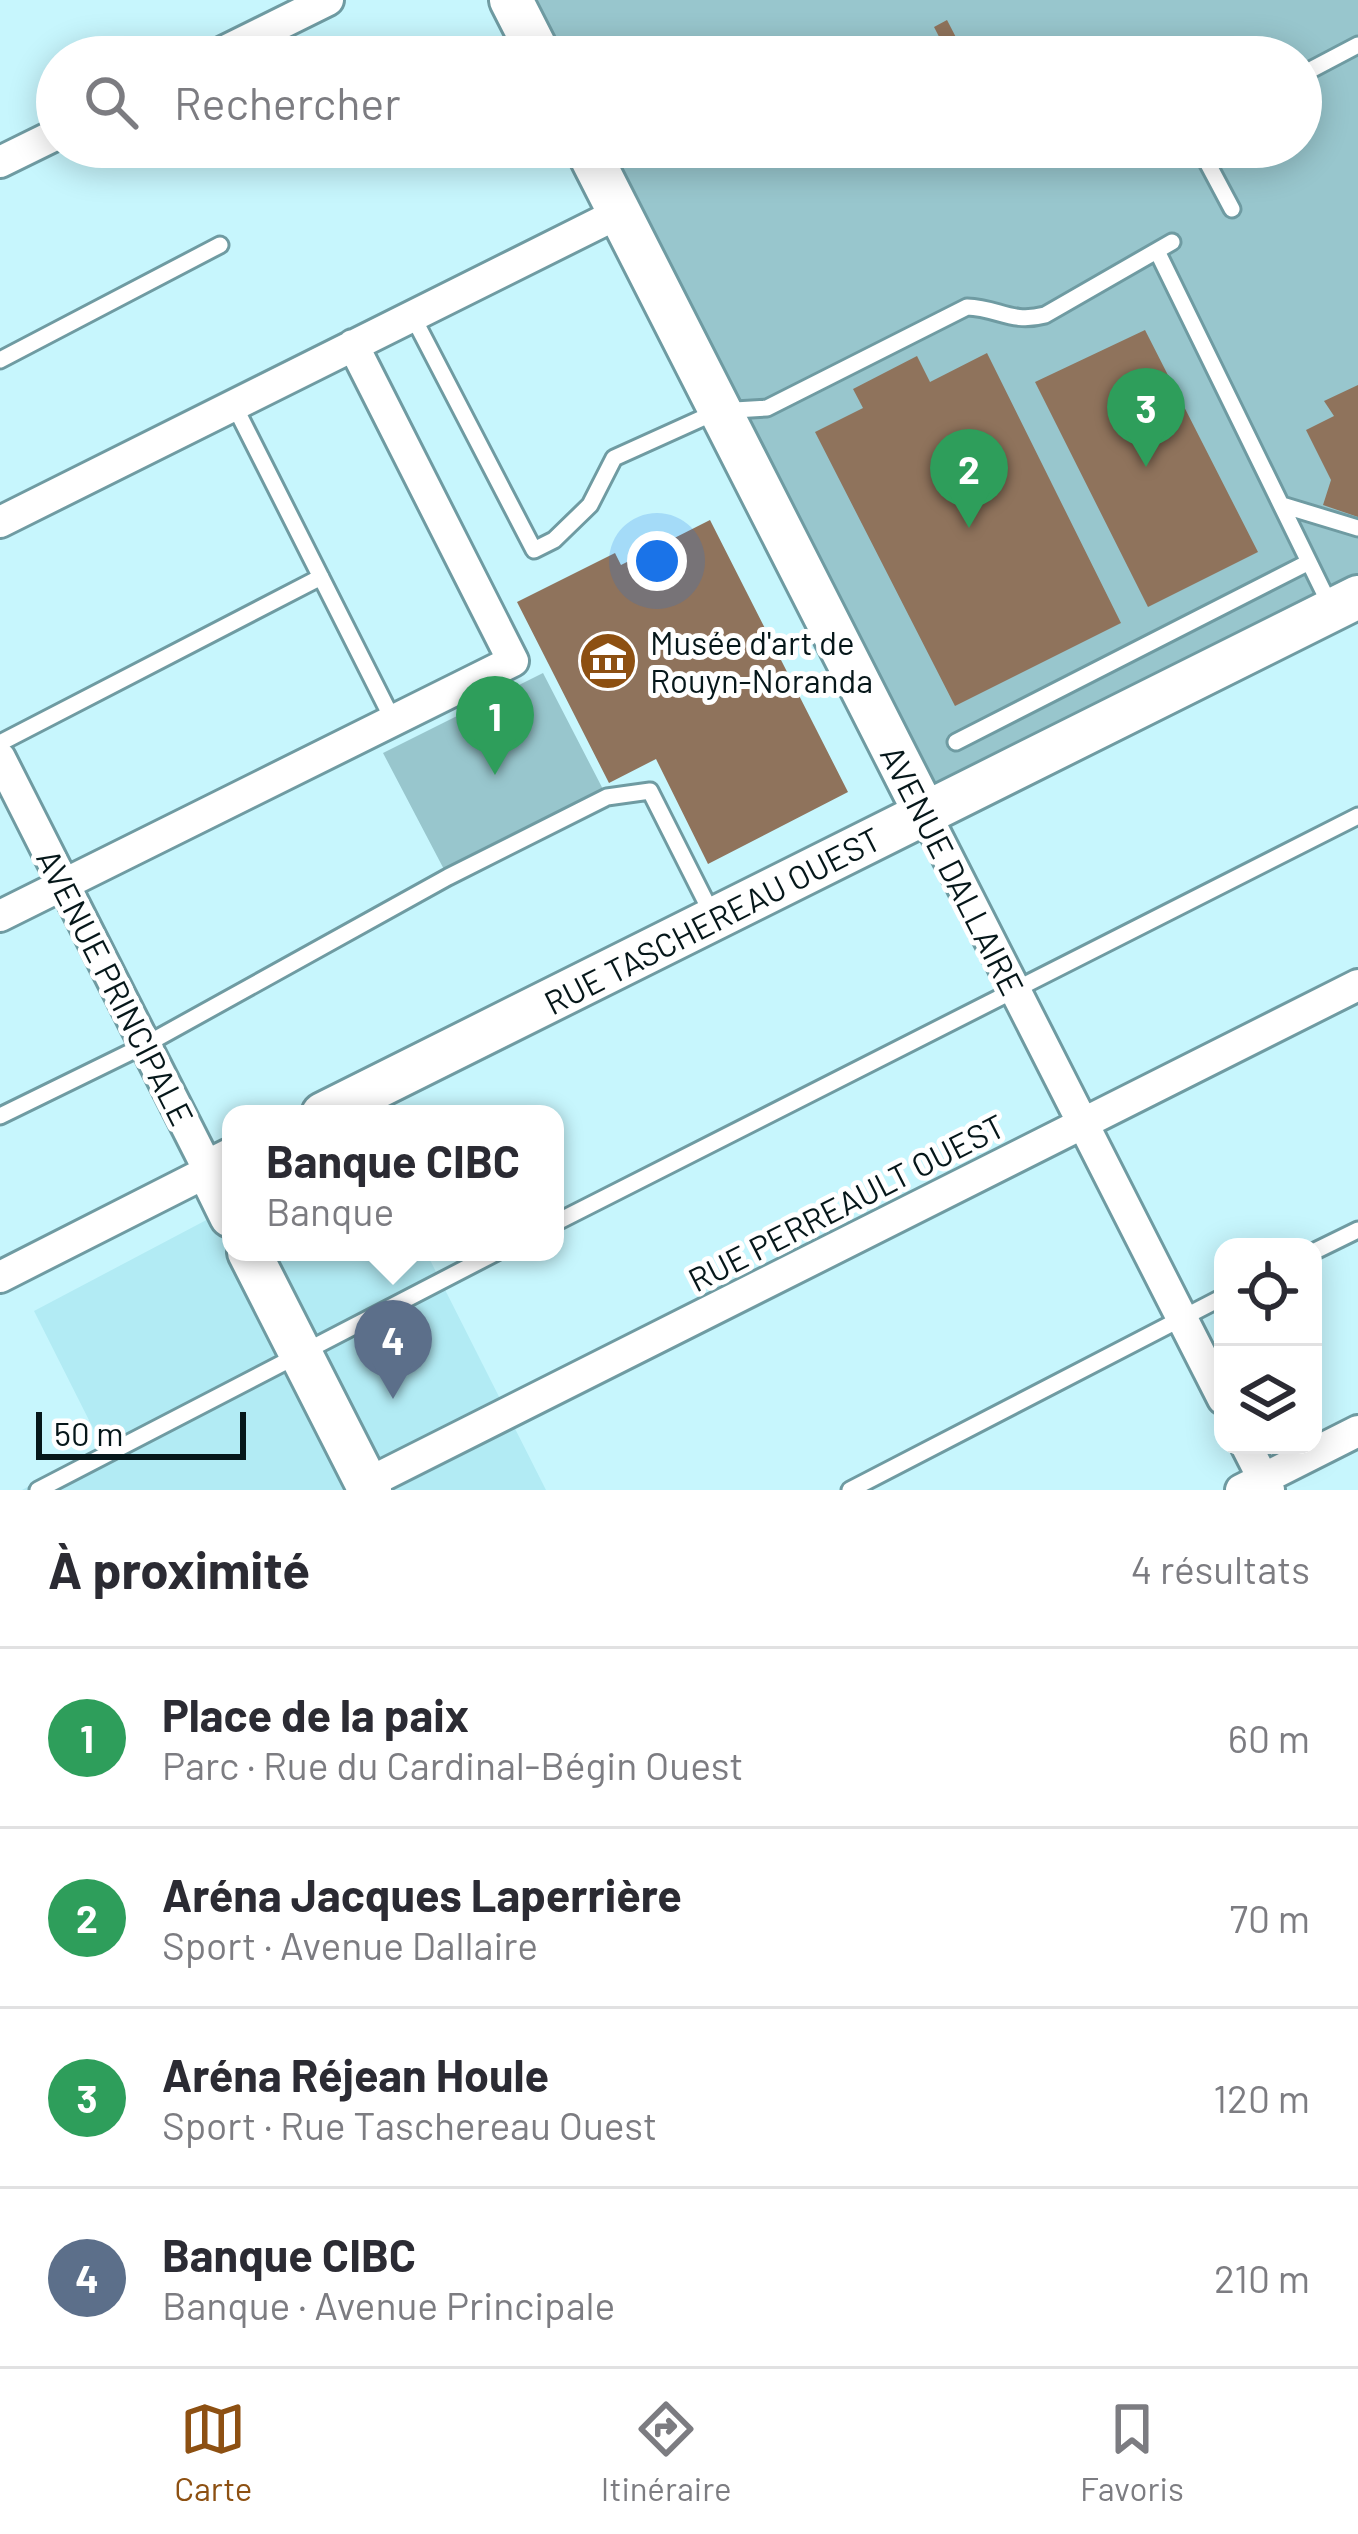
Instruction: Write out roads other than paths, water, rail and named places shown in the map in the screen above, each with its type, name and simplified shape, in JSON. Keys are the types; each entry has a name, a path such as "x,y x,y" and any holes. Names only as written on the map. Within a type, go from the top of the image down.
{"street":[{"path":"255,36 328,0"},
{"path":"511,0 529,36"},
{"path":"0,162 36,144"},
{"name":"AVENUE DALLAIRE","path":"597,168 1214,1382"},
{"path":"0,522 620,213"},
{"path":"0,916 513,661 353,345"},
{"name":"RUE TASCHEREAU OUEST","path":"341,1105 1345,603"},
{"name":"AVENUE PRINCIPALE","path":"0,758 145,1045 220,1166"},
{"name":"RUE PERREAULT OUEST","path":"364,1488 1358,985"},
{"path":"0,1277 220,1166"},
{"path":"254,1261 364,1488"},
{"path":"1249,1454 1258,1486 1358,1430"}],"lane":[{"path":"1322,64 1358,45"},
{"path":"1210,168 1232,209"},
{"path":"0,360 220,244"},
{"path":"412,315 533,550 554,540 590,505 614,458 718,411 767,408 967,307 984,307 1022,321 1045,315 1165,246 1309,562 1345,603"},
{"path":"234,405 394,720"},
{"path":"1282,505 1358,528"},
{"path":"956,742 1309,562"},
{"path":"0,743 321,577"},
{"path":"0,1116 145,1045 448,877 607,796 650,791 715,919"},
{"path":"564,1218 1358,816"},
{"path":"1322,1248 1358,1230"},
{"path":"38,1490 479,1261"},
{"path":"850,1490 1214,1302"}],"place":[{"name":"Aréna Réjean Houle","path":"1146,467"},
{"name":"Aréna Jacques Laperrière","path":"969,528"},
{"name":"Musée d'art de Rouyn-Noranda","path":"608,661"},
{"name":"Place de la paix","path":"495,775"},
{"name":"Banque CIBC","path":"393,1399"}]}
